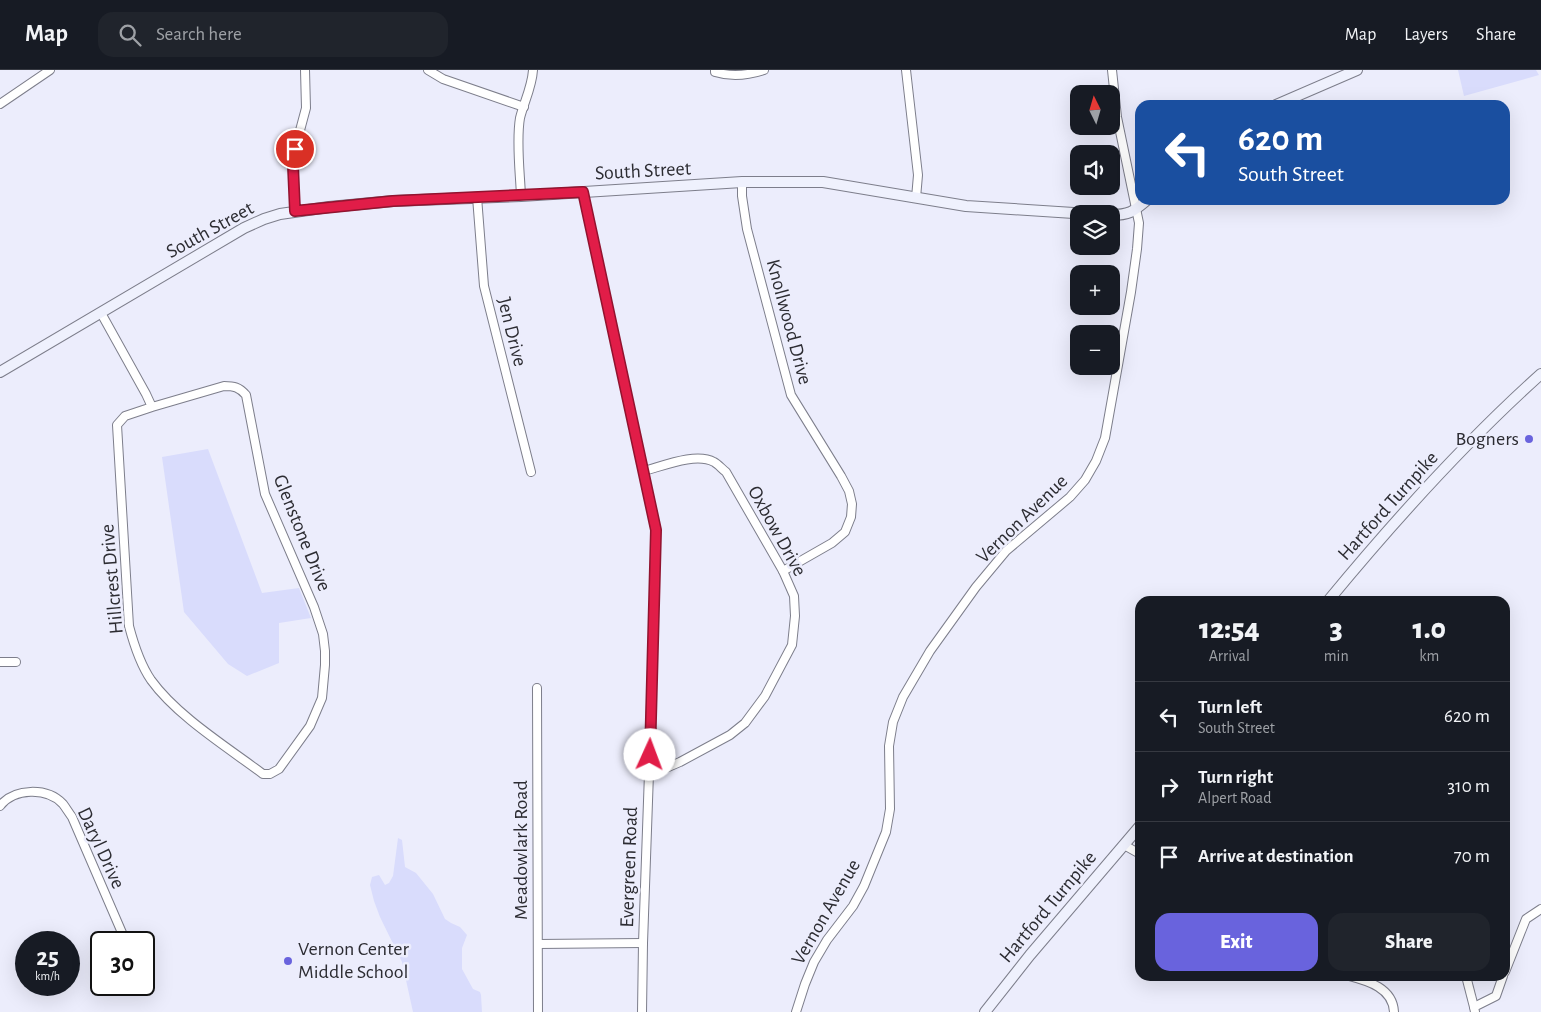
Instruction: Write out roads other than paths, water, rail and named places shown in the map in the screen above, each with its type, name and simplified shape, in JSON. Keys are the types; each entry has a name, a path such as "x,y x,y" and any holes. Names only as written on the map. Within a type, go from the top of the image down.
{"street":[{"path":"0,104 50,70"},
{"path":"295,211 293,166 295,149 306,108 304,70"},
{"path":"428,70 443,79 524,107"},
{"path":"520,196 520,119 534,70"},
{"path":"715,70 715,72 725,75 754,73 764,70"},
{"path":"906,70 918,175 916,198"},
{"name":"Vernon Avenue","path":"1112,70 1117,117 1135,204"},
{"path":"1286,100 1341,73 1357,70"},
{"name":"South Street","path":"0,372 244,228 264,219 295,211 393,201 520,196 742,182 823,182 966,206 1070,213"},
{"name":"Knollwood Drive","path":"742,182 747,230 791,395 841,476 849,491 852,504 851,517 845,532 832,542 783,571"},
{"name":"Evergreen Road","path":"583,192 656,530 642,1012"},
{"name":"Jen Drive","path":"478,197 484,286 531,472"},
{"name":"Vernon Avenue","path":"796,1012 814,962 827,940 853,906 864,886 886,832 890,809 889,746 893,722 903,697 930,651 988,573 1006,551 1070,497 1085,480 1096,461 1105,438 1131,292 1139,223 1135,205"},
{"path":"1120,215 1125,215 1141,205"},
{"path":"101,313 152,407"},
{"name":"Hartford Turnpike","path":"1332,596 1431,482 1479,432 1541,374"},
{"name":"Glenstone Drive","path":"152,407 224,386 233,386 240,389 246,395 265,494 324,634 325,665 322,698 318,710 310,726 279,769 270,774 263,774"},
{"name":"Hillcrest Drive","path":"152,407 125,416 117,425 129,626 135,647 151,680 183,714 263,774"},
{"name":"Oxbow Drive","path":"644,471 684,460 699,458 713,462 726,472 783,571 794,596 795,616 792,645 765,696 745,723 730,735 680,762 650,773"},
{"path":"0,662 16,662"},
{"name":"Meadowlark Road","path":"537,688 538,1012"},
{"name":"Daryl Drive","path":"0,806 17,794 33,791 48,794 62,803 72,817 121,931"},
{"name":"Hartford Turnpike","path":"985,1012 1030,955 1135,832"},
{"path":"1124,845 1135,851"},
{"path":"1510,959 1526,919 1541,909"},
{"path":"538,944 643,944"},
{"path":"1368,981 1385,991 1394,1007 1394,1012"},
{"path":"1467,981 1474,1009 1496,996 1501,981"}],"place":[{"name":"Bogners","path":"1529,439"},
{"name":"Vernon Center Middle School","path":"288,961"}]}
